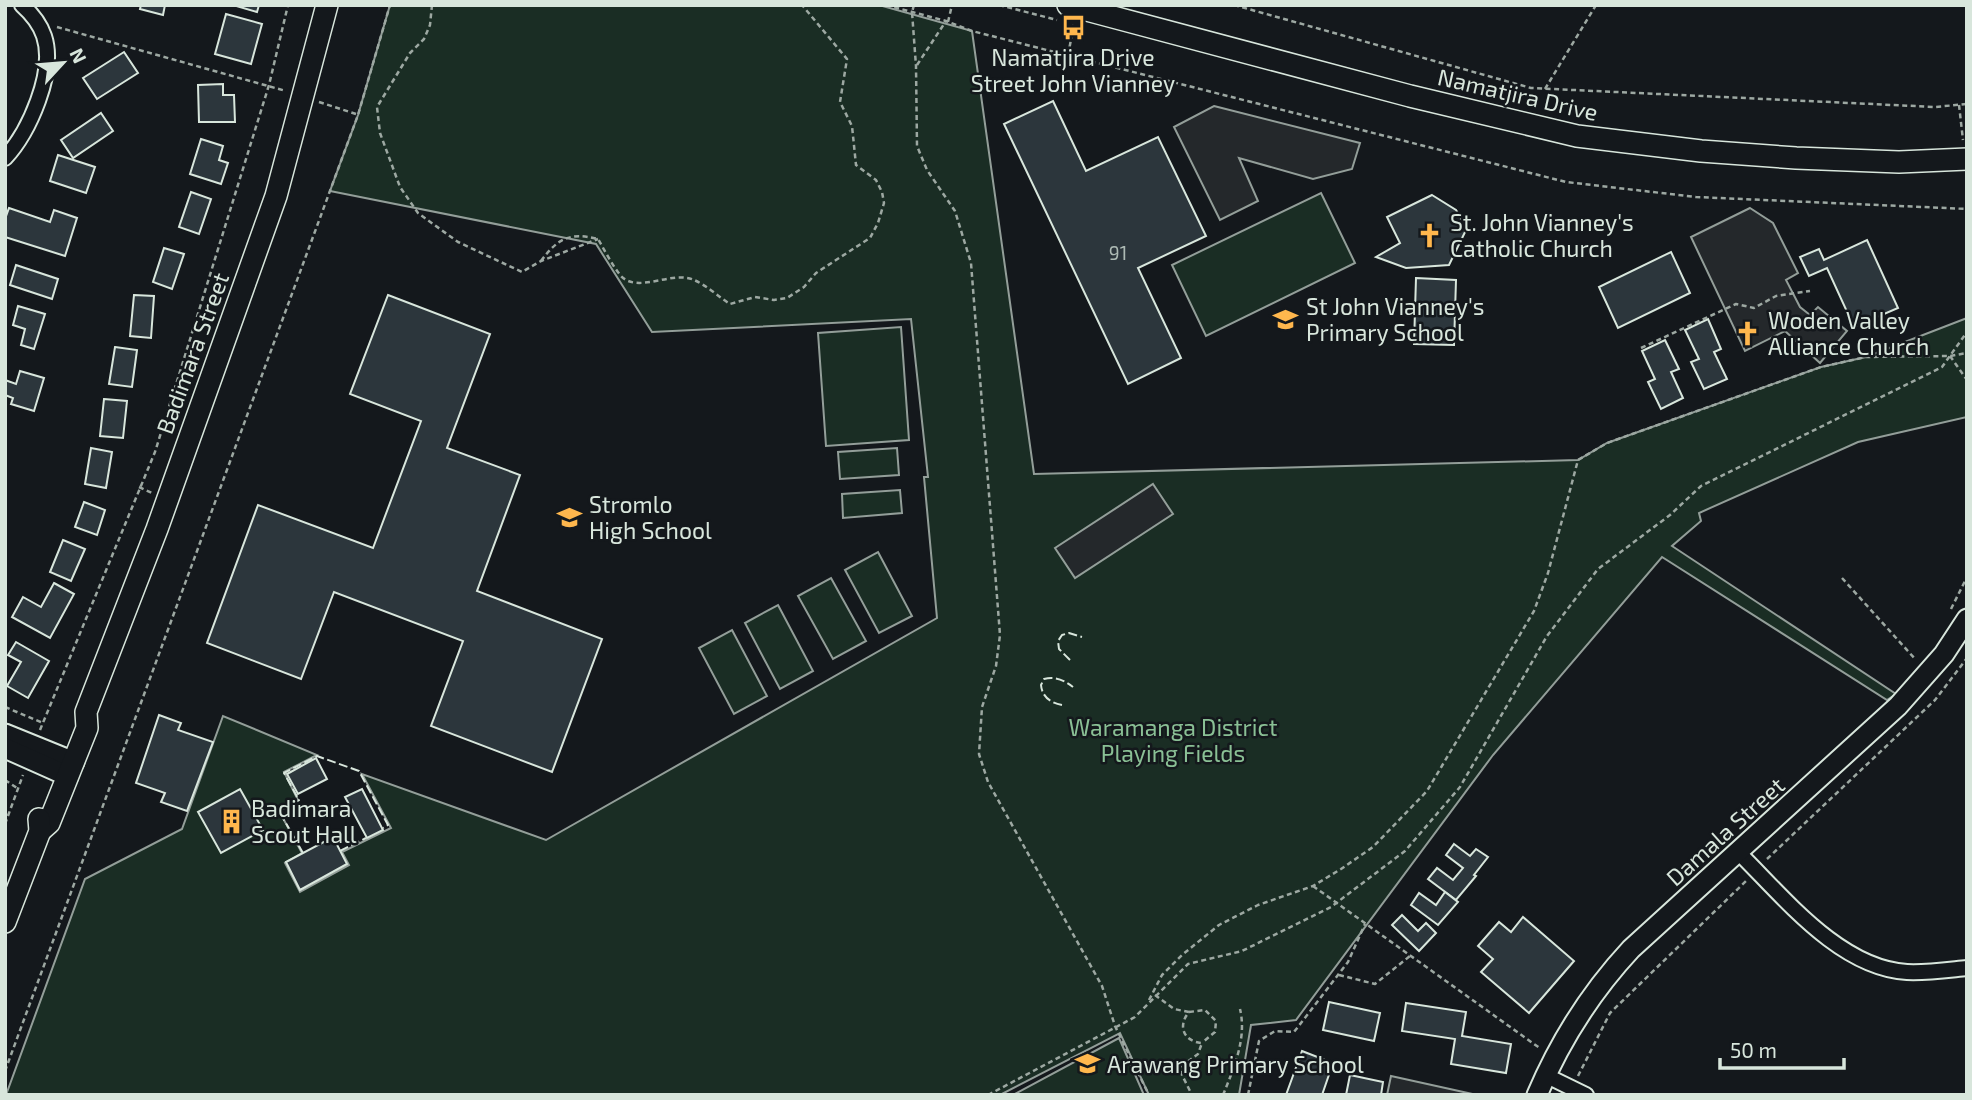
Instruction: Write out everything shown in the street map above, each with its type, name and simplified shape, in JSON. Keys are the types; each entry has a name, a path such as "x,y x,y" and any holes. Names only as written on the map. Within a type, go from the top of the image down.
{"main road":[{"name":"Badimara Street","path":"5,922 40,831 39,817 65,767 78,720 86,712 153,541 267,222 304,97 327,5"},
{"name":"Namatjira Drive","path":"1069,11 1577,136 1702,151 1796,158 1899,162 1967,159"}],"street":[{"path":"5,158 26,131 39,98 47,60 45,37 37,22 22,5"},
{"name":"Damala Street","path":"1537,1095 1573,1023 1610,972 1631,949 1898,706 1944,654 1967,619"},
{"path":"5,734 65,767"},
{"path":"5,748 65,767"},
{"path":"1738,852 1808,923 1860,960 1906,972 1967,968"},
{"path":"1545,1075 1586,1095"}],"path":[{"path":"5,707 43,723 155,452 269,85 288,5"},
{"path":"5,1071 358,115 390,5"},
{"path":"432,5 430,25 424,39 410,53 377,107 380,133 400,187 418,214 458,242 522,272 541,261 598,239"},
{"path":"541,261 558,242 578,234 598,239 623,278 635,283 650,283 665,277 693,279 730,304 755,297 787,299 804,287 816,273 870,238 884,203 876,180 856,165 852,126 840,102 847,59 802,5"},
{"path":"886,5 972,31 1566,183 1696,197 1967,209"},
{"path":"914,5 912,12 918,146 927,170 955,211 971,262 1000,635 996,666 982,707 979,754 988,782 1102,986 1115,1026 1149,1095"},
{"path":"916,66 947,22 953,5"},
{"path":"999,5 1069,11 1068,55"},
{"path":"1234,5 1531,88 1935,107 1967,104"},
{"path":"1545,89 1597,5"},
{"path":"37,22 269,85"},
{"path":"304,97 358,115"},
{"path":"1641,348 1736,304 1754,307 1776,296 1810,291"},
{"path":"988,1095 1135,1017 1154,994 1188,964 1242,951 1336,903 1405,851 1460,787 1547,636 1598,569 1671,515 1701,486 1942,368 1967,332"},
{"path":"1154,994 1162,975 1219,925 1258,905 1313,887 1373,847 1427,791 1534,611 1548,573 1578,460 1607,443 1821,368 1866,357 1950,356 1967,353"},
{"path":"1950,356 1967,380"},
{"path":"139,487 153,494"},
{"path":"1842,578 1918,662"},
{"path":"5,780 18,789 5,824"},
{"path":"1313,887 1554,1057"},
{"path":"1248,1095 1259,1041 1275,1031 1294,1032 1348,962 1365,924"},
{"path":"1339,975 1376,984 1410,956"},
{"path":"1154,994 1174,1009 1189,1012 1205,1010 1216,1021 1215,1032 1208,1041 1191,1041 1184,1032 1183,1021 1189,1012"},
{"path":"1223,1095 1239,1055 1242,1016 1240,1009"},
{"path":"1192,1095 1181,1073 1183,1065 1198,1054 1202,1042"}],"green space":[{"name":"Waramanga District Playing Fields","path":"390,5 879,5 972,31 1034,474 1578,460 1607,443 1821,367 1866,357 1967,318 1967,417 1858,442 1699,513 1701,521 1672,546 1896,694 1887,700 1662,557 1493,755 1296,1020 1251,1025 1239,1095 1149,1095 1120,1033 1000,1095 6,1095 85,879 182,829 223,716 317,755 284,772 298,800 279,811 302,853 285,863 300,892 349,865 342,852 391,828 362,774 546,840 937,618 924,477 928,477 911,319 652,332 596,244 330,191 358,115"},
{"path":"1321,193 1355,263 1206,336 1172,265"},
{"path":"901,327 909,440 826,446 818,333"},
{"path":"897,448 899,475 840,479 838,452"},
{"path":"900,490 902,513 843,518 842,494"},
{"path":"878,552 912,616 879,633 845,570"},
{"path":"831,578 866,641 833,659 798,596"},
{"path":"778,605 813,671 780,689 745,623"},
{"path":"732,630 767,696 734,714 699,648"},
{"name":"Arawang Primary School","path":"1119,1038 1144,1095 1013,1095"}],"shaded area":[{"path":"1214,106 1360,143 1352,169 1313,179 1239,158 1258,201 1220,220 1174,127"},
{"path":"1750,208 1773,223 1798,273 1786,280 1800,307 1810,315 1818,307 1847,331 1820,363 1785,331 1745,351 1691,237"},
{"path":"1153,484 1173,514 1075,578 1055,548"},
{"path":"1391,1076 1477,1095 1387,1095"}],"building":[{"path":"141,5 165,5 163,15 140,9"},
{"path":"233,5 259,5 257,12"},
{"path":"226,14 262,24 251,64 215,54"},
{"path":"124,52 138,73 97,99 83,78"},
{"path":"223,84 223,95 234,95 235,122 199,122 198,85"},
{"path":"1053,101 1086,171 1158,137 1206,236 1138,268 1181,358 1128,384 1004,124"},
{"path":"101,113 113,131 73,158 61,140"},
{"path":"201,139 223,146 219,160 228,163 221,184 190,174"},
{"path":"58,155 95,167 86,193 50,181"},
{"path":"191,192 211,199 199,234 179,227"},
{"name":"St. John Vianney's Catholic Church","path":"1432,195 1456,210 1467,228 1449,265 1406,268 1376,257 1400,243 1387,217"},
{"path":"9,208 50,222 54,210 77,218 65,256 5,237 5,219"},
{"path":"1867,240 1898,308 1854,327 1827,268 1809,276 1800,257 1819,249 1824,260"},
{"path":"164,248 184,254 172,289 153,282"},
{"path":"1671,252 1690,293 1618,328 1599,287"},
{"path":"16,265 58,279 52,299 10,285"},
{"path":"1416,278 1456,280 1454,345 1414,344"},
{"path":"134,295 154,296 151,338 130,336"},
{"path":"388,295 490,334 447,448 520,475 477,591 602,639 552,772 431,726 463,641 334,592 301,679 207,643 258,505 373,548 421,421 350,394"},
{"path":"18,306 45,314 34,349 21,345 25,329 13,325"},
{"path":"1708,319 1721,349 1714,352 1727,379 1704,389 1691,362 1699,359 1685,330"},
{"path":"1665,340 1679,369 1671,372 1683,398 1661,409 1648,382 1655,379 1642,351"},
{"path":"115,347 137,350 132,387 109,384"},
{"path":"20,371 44,378 34,411 11,404 13,398 5,395 5,380 16,384"},
{"path":"104,399 127,401 123,438 100,436"},
{"path":"91,448 112,452 106,488 85,484"},
{"path":"84,502 105,510 97,535 75,527"},
{"path":"63,540 85,549 71,581 50,572"},
{"path":"54,583 74,594 50,638 12,617 23,597 41,607"},
{"path":"16,642 49,661 28,698 7,686 21,662 8,655"},
{"path":"159,715 181,723 178,730 213,742 187,811 161,802 165,793 136,783"},
{"path":"316,758 327,779 298,794 287,774"},
{"name":"Badimara Scout Hall","path":"240,789 263,830 221,853 198,812"},
{"path":"362,789 383,830 367,838 345,797"},
{"path":"333,837 347,864 300,890 286,862"},
{"path":"1454,844 1470,856 1476,849 1488,857 1456,900 1428,879 1437,868 1453,880 1463,868 1446,855"},
{"path":"1445,892 1458,902 1438,925 1411,905 1419,893 1436,905"},
{"path":"1402,915 1418,931 1426,923 1436,933 1419,951 1392,925"},
{"path":"1523,917 1574,961 1529,1013 1481,972 1493,959 1478,946 1499,922 1511,932"},
{"path":"1329,1002 1380,1013 1374,1041 1323,1030"},
{"path":"1406,1003 1466,1012 1462,1036 1511,1044 1506,1073 1451,1064 1455,1039 1402,1031"},
{"path":"1302,1051 1333,1063 1322,1095 1286,1095"},
{"path":"1350,1075 1383,1082 1381,1095 1346,1095"}],"fence":[{"path":"1070,660 1059,649 1058,641 1062,635 1069,633 1082,637"},
{"path":"1062,705 1045,696 1041,685 1044,679 1059,679 1073,687"},
{"path":"303,853 279,811 299,800 284,773 317,756 359,771 388,825 383,828"},
{"path":"340,851 366,838"}],"place":[{"name":"Namatjira Drive Street John Vianney","path":"1073,27"},
{"name":"St. John Vianney's Catholic Church","path":"1430,235"},
{"name":"St John Vianney's Primary School","path":"1286,319"},
{"name":"Woden Valley Alliance Church","path":"1748,333"},
{"name":"Stromlo High School","path":"569,517"},
{"name":"Badimara Scout Hall","path":"231,821"},
{"name":"Arawang Primary School","path":"1087,1064"}]}
